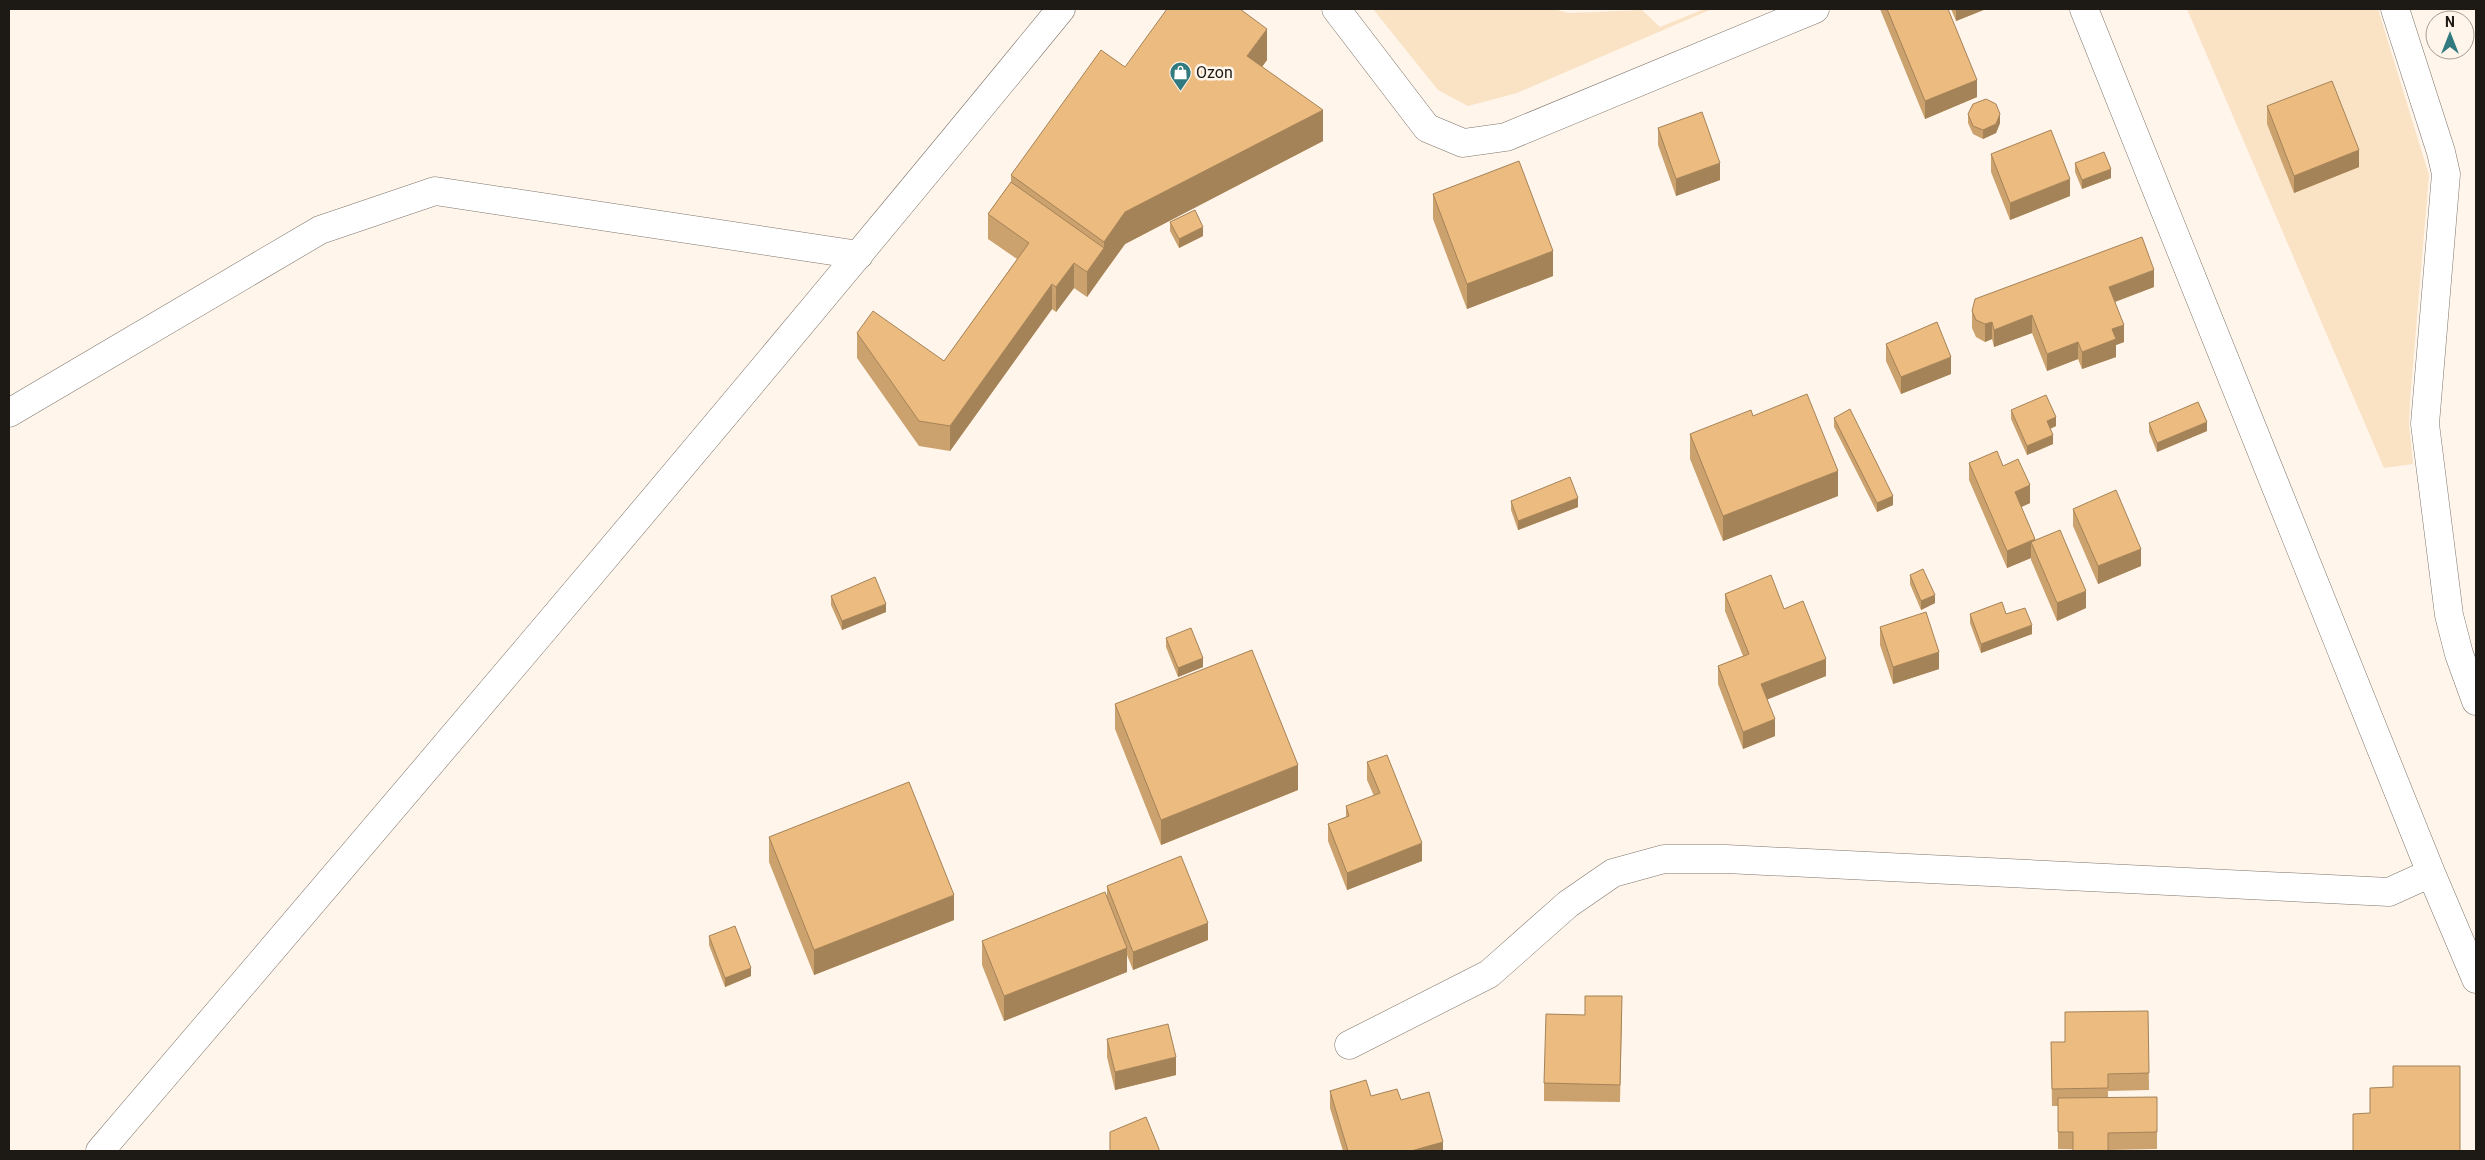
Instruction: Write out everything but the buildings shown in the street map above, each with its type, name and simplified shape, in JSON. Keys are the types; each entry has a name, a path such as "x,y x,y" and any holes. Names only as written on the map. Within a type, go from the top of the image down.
{"street":[{"path":"100,1151 450,741 859,255 1061,9"},
{"path":"1336,9 1427,128 1464,143 1506,137 1815,9"},
{"path":"2084,9 2431,873 2476,979"},
{"path":"2395,9 2441,152 2446,174 2425,424 2449,615 2459,654 2476,702"},
{"path":"9,413 320,230 435,191 859,255"},
{"path":"1349,1045 1489,974 1568,904 1613,873 1664,859 1726,858 2389,892 2431,873"}],"shaded area":[{"path":"1373,9 1553,9 1569,13 1642,10 1660,27 1704,9 1712,9 1517,93 1468,106 1438,90"},
{"path":"2187,9 2378,9 2429,175 2410,400 2409,425 2413,464 2384,468"}],"place":[{"name":"Ozon","path":"1180,91"}]}
